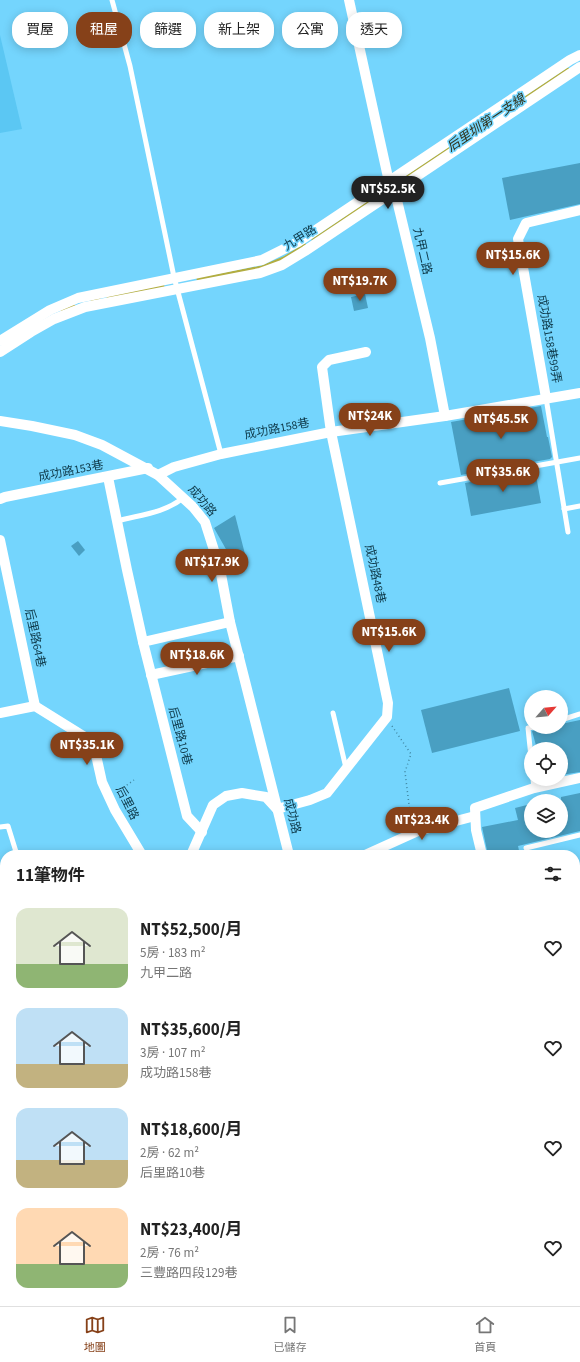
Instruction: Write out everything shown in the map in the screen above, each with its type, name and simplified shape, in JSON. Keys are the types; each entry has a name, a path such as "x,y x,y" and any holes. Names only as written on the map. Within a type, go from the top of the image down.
{"street":[{"name":"九甲二路","path":"349,0 389,182 395,192 430,338 445,416"},
{"name":"九甲路","path":"0,340 50,310 78,298 174,277 255,262 280,252 298,242 570,60 580,55"},
{"name":"九甲路","path":"0,352 54,319 85,307 260,273 282,265 305,252 580,67"},
{"name":"成功路158巷99弄","path":"546,398 518,239 526,223 580,210"},
{"name":"成功路48巷","path":"366,352 329,360 322,367 332,432 388,703 387,718"},
{"name":"成功路158巷","path":"158,475 174,467 220,454 332,432 445,416 580,393"},
{"name":"成功路","path":"0,421 75,435 102,445 148,468 158,475 192,507 204,522 220,569 230,622 288,850"},
{"name":"成功路153巷","path":"0,500 5,497 148,468"},
{"name":"后里路10巷","path":"108,477 143,642 188,816 202,832"},
{"name":"后里路64巷","path":"0,540 4,576 35,706"},
{"path":"143,642 230,622"},
{"path":"151,675 239,656"},
{"path":"0,713 35,706"},
{"name":"后里路","path":"35,706 88,739 96,755 102,782 114,810 139,850"},
{"path":"193,850 214,805 226,796 242,793 266,797 277,809 310,800 327,793 387,718"},
{"path":"568,780 580,778"},
{"path":"481,850 476,830 475,808 528,786"},
{"path":"376,850 418,831 475,816"}],"lane":[{"path":"112,0 130,66 174,277 220,454"},
{"path":"460,134 466,143"},
{"path":"102,292 105,303"},
{"path":"546,398 568,532"},
{"path":"440,483 580,458"},
{"path":"117,521 160,510 174,505 183,498"},
{"path":"564,509 580,506"},
{"path":"333,713 346,768"},
{"path":"568,718 580,714"},
{"path":"0,827 8,826 15,850"},
{"path":"526,848 580,835"}],"path":[{"path":"387,718 410,754 405,772 411,821 418,831"},
{"path":"109,798 134,780"}],"shaded area":[{"path":"0,35 22,129 0,133"}],"building":[{"path":"580,163 580,204 510,220 502,178"},
{"path":"365,294 368,308 354,311 351,297"},
{"path":"541,406 552,457 550,459 461,475 451,422"},
{"path":"535,470 541,503 471,516 465,483"},
{"path":"235,515 247,562 232,566 227,551 214,528"},
{"path":"78,541 85,550 79,556 71,546"},
{"path":"509,688 520,731 432,753 421,710"},
{"path":"580,720 580,772 568,774 568,742 535,742 533,734 568,734 568,723"},
{"path":"580,793 580,831 568,834 568,796"},
{"path":"524,806 524,838 551,838 518,846 519,850 487,850 482,827 518,820 515,808"}],"waterway":[{"name":"后里圳第一支線","path":"405,178 568,69"},
{"name":"后里圳第一支線","path":"313,240 379,195"},
{"name":"后里圳第一支線","path":"198,279 262,267 284,258 305,245"},
{"name":"后里圳第一支線","path":"108,297 163,286"},
{"name":"后里圳第一支線","path":"92,301 99,299"},
{"name":"后里圳第一支線","path":"62,311 74,306"}]}
